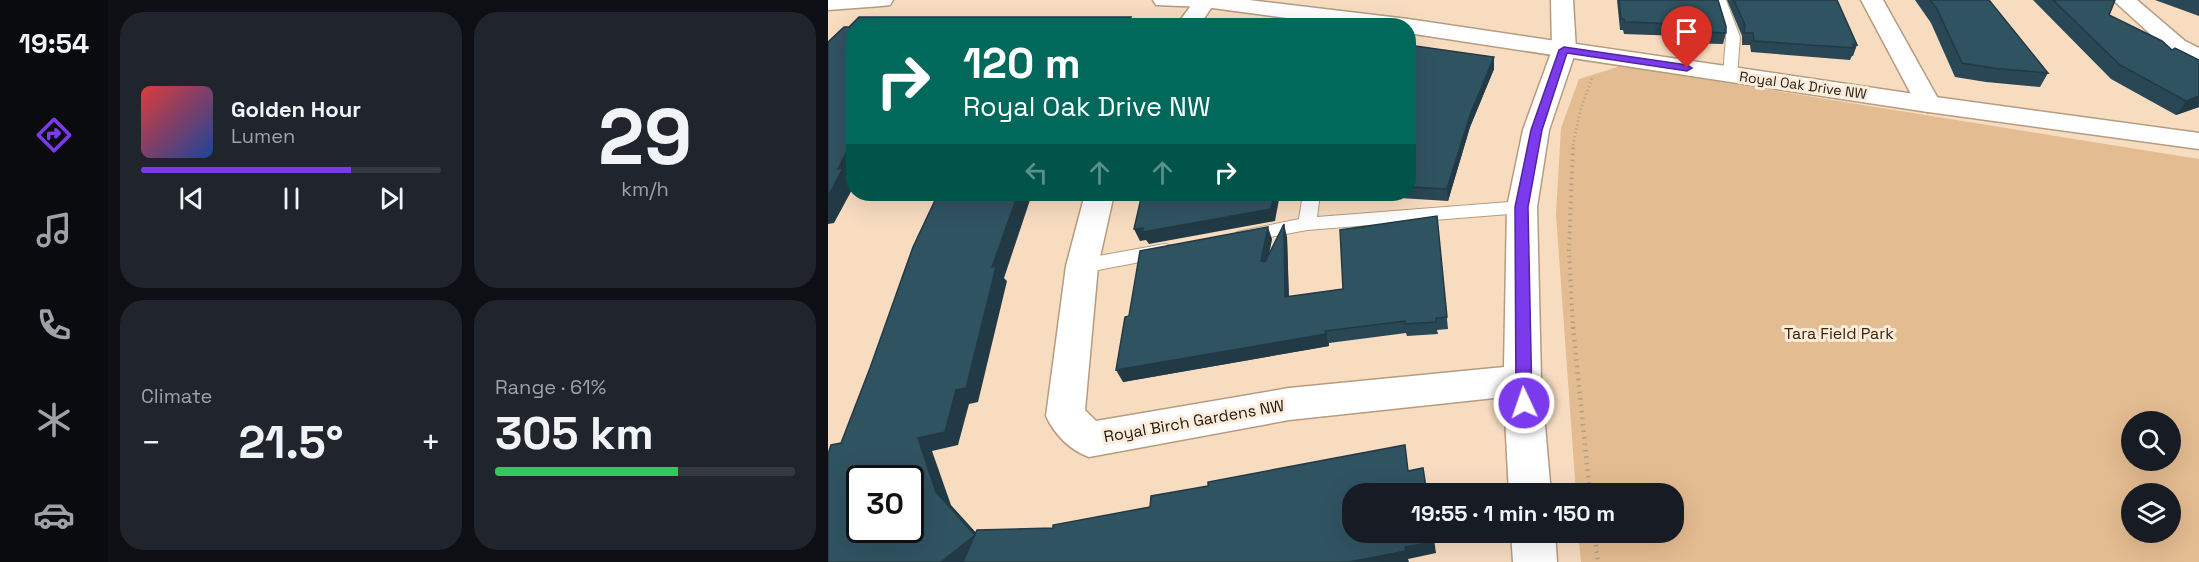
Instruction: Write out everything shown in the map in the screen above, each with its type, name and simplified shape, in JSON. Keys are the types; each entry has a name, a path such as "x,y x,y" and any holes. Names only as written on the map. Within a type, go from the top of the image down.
{"street":[{"path":"832,5 882,0"},
{"name":"Royal Oak Drive NW","path":"1164,0 1205,0 1345,18"},
{"path":"1193,18 1205,0"},
{"path":"1529,483 1522,380 1522,207 1536,130 1564,50 1562,0"},
{"path":"1872,0 1928,104"},
{"path":"2124,0 2177,46 2199,58"},
{"name":"Royal Oak Drive NW","path":"1416,28 1928,104 2199,141"},
{"name":"Royal Birch Gardens NW","path":"1097,201 1082,266 1065,416 1089,440 1289,404 1522,380"},
{"path":"1534,543 1535,562"}],"lane":[{"path":"1720,0 1733,37 1730,75"},
{"path":"1307,224 1310,201"},
{"path":"1228,239 1307,224 1522,207"},
{"path":"1082,266 1183,248"}],"path":[{"path":"1589,483 1574,358 1569,251 1572,149 1580,111 1596,69"},
{"path":"1595,543 1598,562"}],"green space":[{"name":"Tara Field Park","path":"1621,66 2199,159 2199,562 1581,562 1579,543 1684,543 1684,483 1575,483 1556,214 1561,128 1579,79"}],"building":[{"path":"1619,0 1718,0 1726,33 1684,31 1683,24 1625,22 1621,19"},
{"path":"1734,0 1837,0 1857,45 1853,44 1854,48 1754,41 1753,33 1744,33 1745,25"},
{"path":"1930,0 1989,0 2048,73 1962,63 1937,9"},
{"path":"2053,0 2115,0 2109,15 2162,41 2172,50 2175,48 2199,60 2199,96 2186,101 2120,65"},
{"path":"859,17 1131,17 1130,18"},
{"path":"846,27 846,153 838,169 843,168 828,197 828,42"},
{"path":"1416,46 1494,57 1470,115 1447,189 1416,187"},
{"path":"935,201 1016,201 992,267 996,267 966,388 956,390 945,432 918,438 936,492 975,535 941,562 828,562 828,454 831,445 841,443 913,247"},
{"path":"1140,201 1273,201 1271,209 1143,232 1143,228 1134,229"},
{"path":"1437,216 1447,317 1436,318 1436,322 1405,324 1405,321 1325,331 1326,334 1116,370 1125,317 1129,316 1140,251 1268,227 1261,261 1265,262 1284,224 1285,297 1343,289 1340,230"},
{"path":"1405,445 1408,471 1423,468 1425,483 1342,483 1342,543 1427,543 1405,547 1406,551 1349,562 963,562 977,530 1053,528 1053,525 1150,507 1151,496 1208,486 1208,482"}],"route":[{"path":"1524,403 1522,207 1536,130 1564,50 1687,68"}]}
